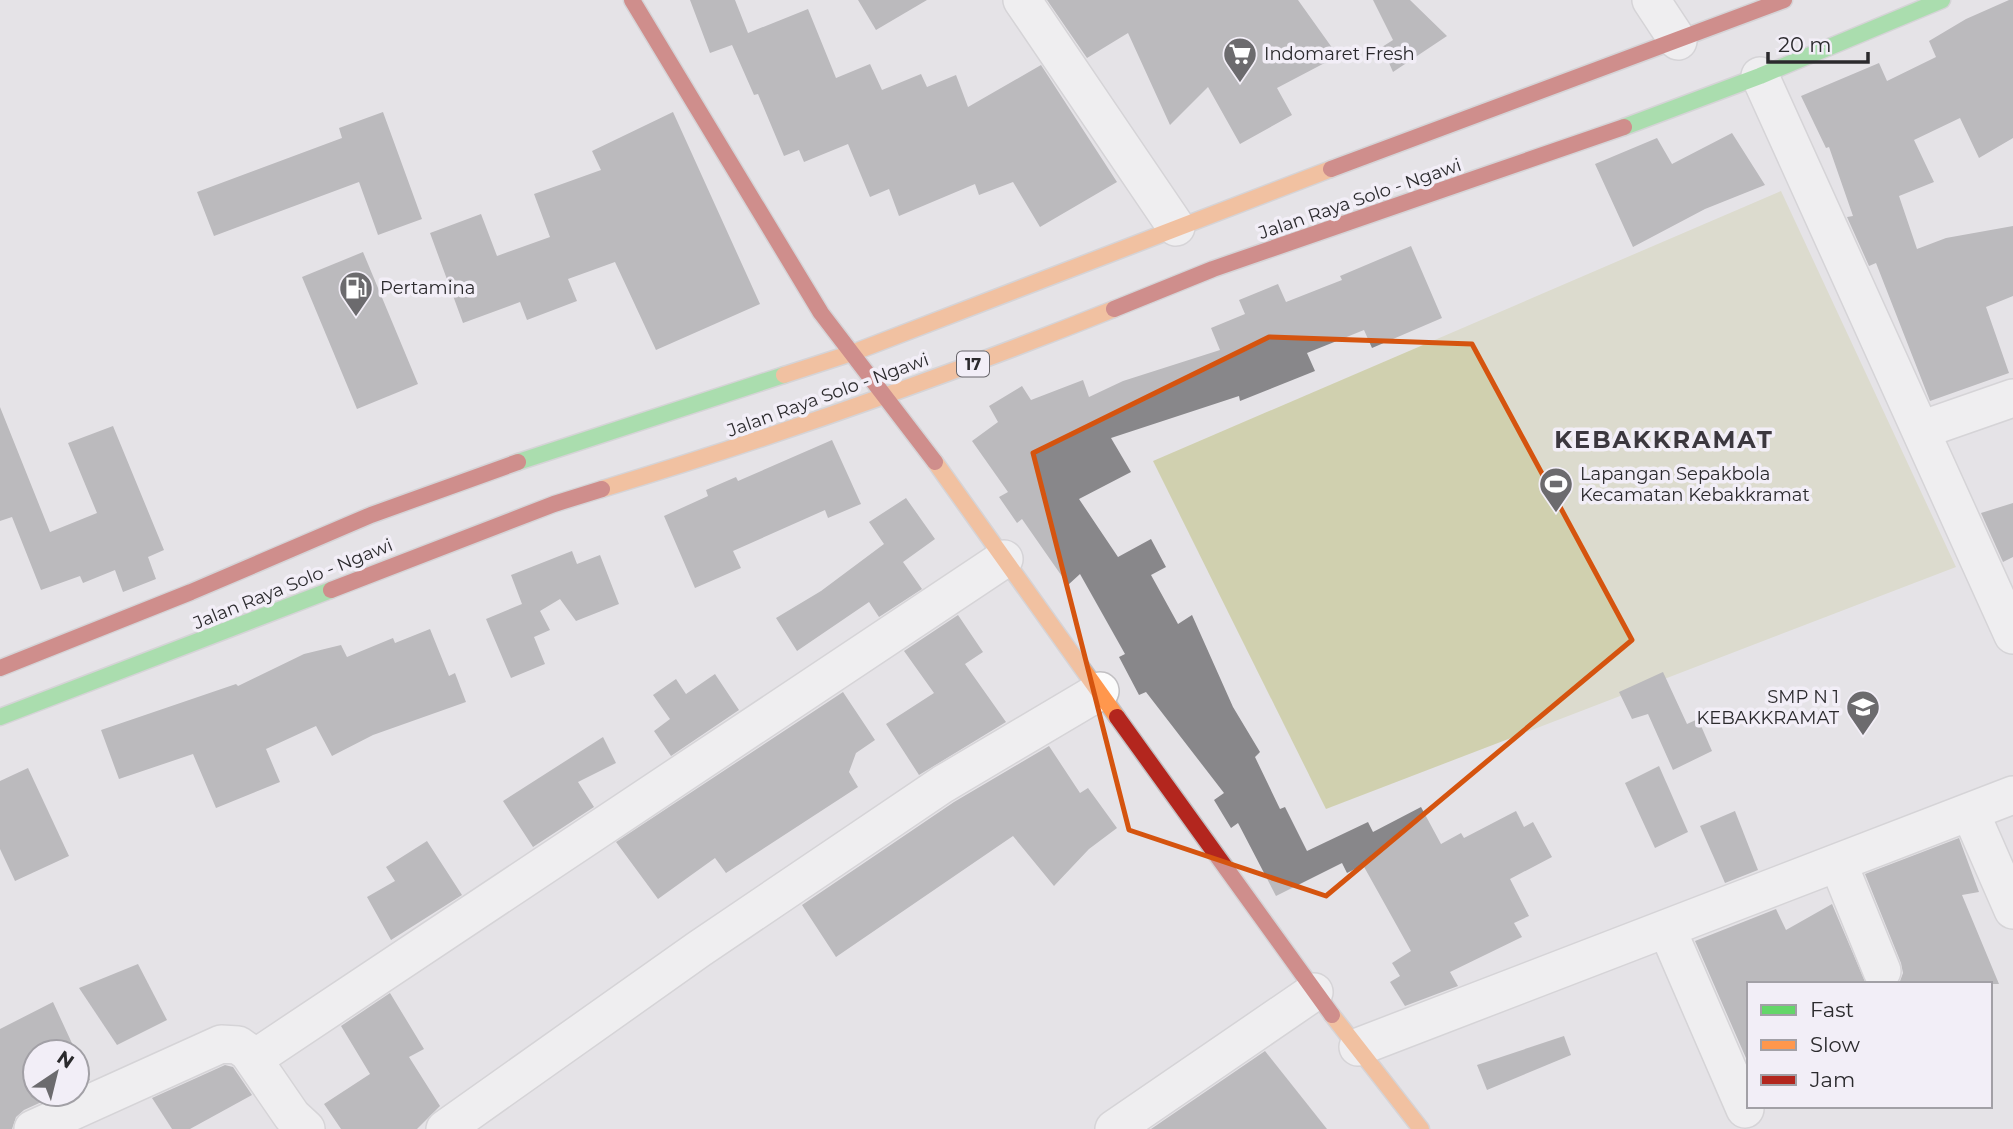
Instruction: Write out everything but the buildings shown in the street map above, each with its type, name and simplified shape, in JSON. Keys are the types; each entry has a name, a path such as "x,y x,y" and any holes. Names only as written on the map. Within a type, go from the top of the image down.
{"main road":[{"path":"632,0 821,313 886,395 1314,992 1358,1047 1412,1126"},
{"name":"Jalan Raya Solo - Ngawi","path":"0,668 191,592 371,515 470,478 852,352 1175,226 1784,0"},
{"name":"Jalan Raya Solo - Ngawi","path":"0,717 554,504 728,452 986,360 1213,269 1556,153 1760,76 1942,0"}],"street":[{"path":"1022,0 1175,226"},
{"path":"1651,0 1678,41"},
{"path":"1760,76 2013,635"},
{"path":"1921,430 2013,398"},
{"path":"255,1059 1004,559"},
{"path":"445,1129 699,948 943,784 1100,691"},
{"path":"1358,1047 2013,796"},
{"path":"1971,814 2013,910"},
{"path":"1838,863 1882,971"},
{"path":"1667,929 1745,1109"},
{"path":"1114,1129 1314,992"},
{"path":"33,1129 221,1044 238,1045 255,1059 292,1116 306,1129"}],"highlighted area":[{"path":"1269,337 1472,344 1632,640 1326,896 1129,830 1033,453"}],"green space":[{"name":"Lapangan Sepakbola Kecamatan Kebakkramat","path":"1781,191 1956,567 1326,809 1153,461"}],"traffic: fast":[{"path":"1624,127 1760,76 1942,0"},
{"path":"518,462 784,375"},
{"path":"0,717 331,590"}],"traffic: slow":[{"path":"784,375 852,353 1331,169"},
{"path":"602,489 860,405 1114,309"},
{"path":"935,462 1117,717"},
{"path":"1332,1015 1421,1129"}],"traffic: jam":[{"path":"632,0 821,313 935,462"},
{"path":"1331,169 1784,0"},
{"path":"1114,309 1213,269 1624,127"},
{"path":"0,668 191,592 371,515 518,462"},
{"path":"331,590 554,504 602,489"},
{"path":"1117,717 1332,1015"}],"place":[{"name":"Indomaret Fresh","path":"1240,84"},
{"name":"Pertamina","path":"356,318"},
{"name":"Lapangan Sepakbola Kecamatan Kebakkramat","path":"1556,514"},
{"name":"SMP N 1 KEBAKKRAMAT","path":"1863,737"}],"district":[{"name":"KEBAKKRAMAT","path":"1664,440"}]}
